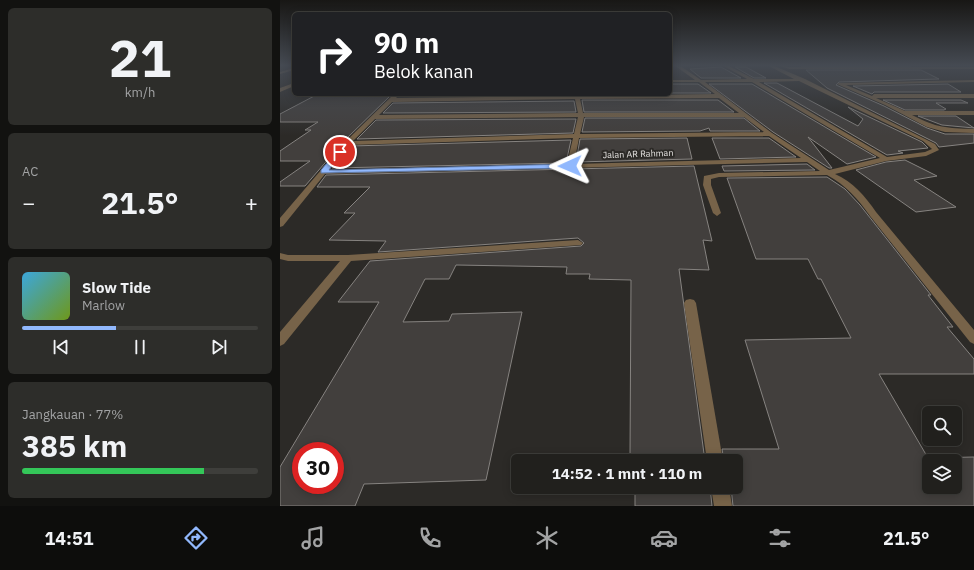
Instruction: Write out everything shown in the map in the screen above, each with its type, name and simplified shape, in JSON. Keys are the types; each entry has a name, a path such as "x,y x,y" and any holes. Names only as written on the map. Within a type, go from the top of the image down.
{"street":[{"path":"710,89 770,134 808,160 842,180 863,199 873,214 974,339"},
{"path":"767,89 886,159"},
{"path":"717,213 707,185 707,178 719,174 828,172 886,159 926,154 936,150 933,145 925,140 821,89"},
{"path":"849,89 937,129 974,132"},
{"path":"280,224 347,142 395,96"},
{"path":"391,100 539,96"},
{"path":"570,166 581,115 576,96"},
{"path":"672,96 719,96"},
{"path":"868,97 974,96"},
{"path":"905,113 974,113"},
{"path":"372,117 744,115"},
{"path":"347,142 577,136 770,134"},
{"name":"Jalan AR Rahman","path":"324,172 808,160"},
{"path":"280,256 288,258 348,258 578,243"},
{"path":"280,342 348,258"},
{"path":"690,303 715,454"},
{"path":"721,494 723,506"}],"building":[{"path":"672,89 705,89 711,93 672,93"},
{"path":"715,89 760,89 876,157 847,164 808,137 832,168 829,168 773,132"},
{"path":"774,89 788,89 858,126 863,119 848,107 922,142 928,148 898,151 903,153 887,155"},
{"path":"828,89 844,89 884,106 927,128 945,134 974,134 974,143 939,147 936,143"},
{"path":"859,89 955,89 961,92 874,92 872,94"},
{"path":"314,96 390,96 344,141 305,186 280,186 280,182 310,161 280,161 280,151 311,130 305,130 318,122 280,122 280,114"},
{"path":"582,100 718,100 734,112 584,112"},
{"path":"883,100 961,100 968,103 936,103 946,109 944,110 905,110"},
{"path":"574,101 576,112 383,113 393,103"},
{"path":"918,116 956,116 974,128 942,125"},
{"path":"585,118 744,118 760,131 710,131 709,128 700,131 582,132"},
{"path":"576,119 573,133 357,139 376,120"},
{"path":"687,138 692,159 576,162 580,139"},
{"path":"712,138 769,138 796,157 720,159"},
{"path":"571,140 566,163 332,168 350,146"},
{"path":"905,160 937,176 914,180 956,207 916,212 856,170 886,162"},
{"path":"807,164 815,170 724,171 722,166"},
{"path":"694,166 712,241 703,240 709,270 679,269 704,454 630,454 631,280 589,279 590,274 566,274 567,267 456,265 449,279 425,279 403,322 449,321 452,314 522,312 486,480 364,484 355,506 280,506 280,467 292,447 292,494 344,494 344,442 295,442 379,302 338,302 370,261 581,246 584,243 578,238 378,252 386,241 329,240 355,213 344,213 370,187 317,187 326,175"},
{"path":"827,177 845,189 860,205 931,295 928,295 953,327 947,327 974,359 974,374 879,374 926,454 922,454 922,494 962,494 962,457 974,457 974,506 733,506 732,494 743,494 743,454 723,454 722,449 779,449 745,340 851,338 821,279 818,279 808,259 756,259 727,178"},
{"path":"635,494 711,494 712,506 635,506"}],"route":[{"path":"340,152 324,172 570,166"}]}
